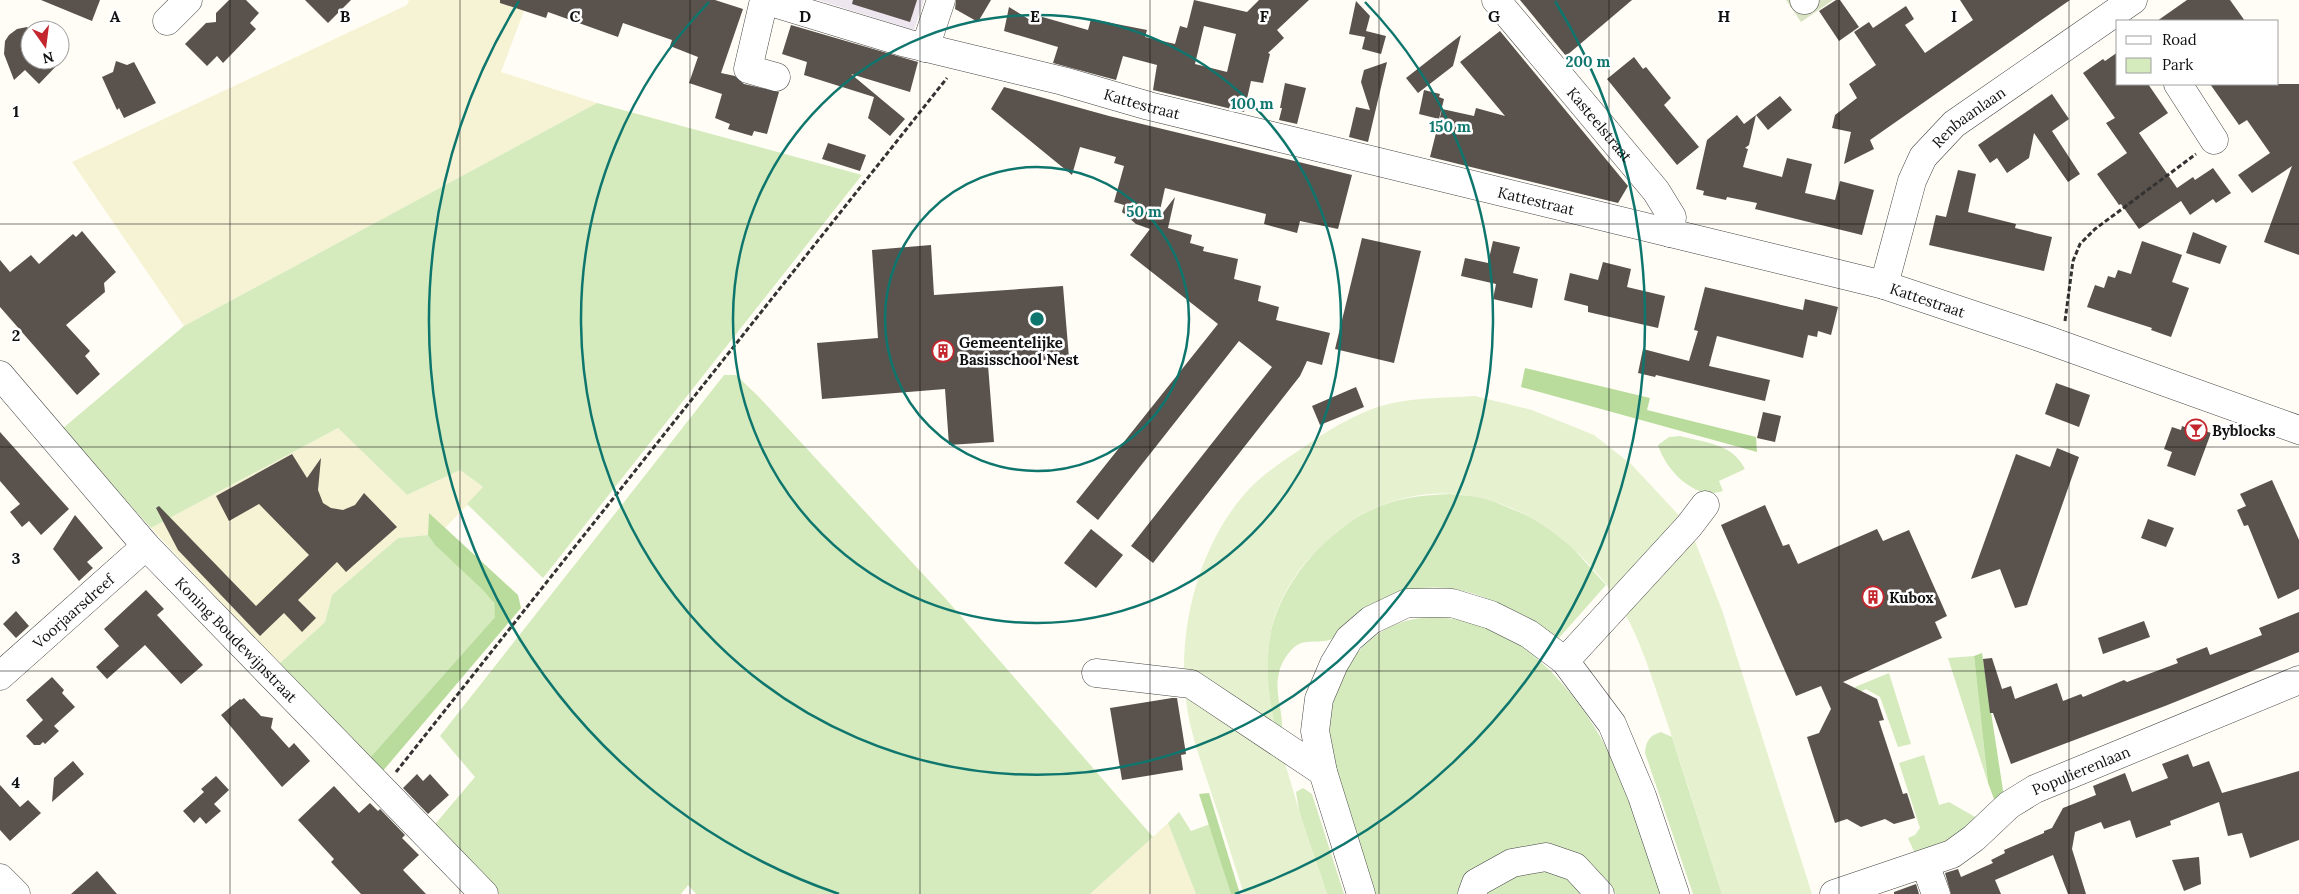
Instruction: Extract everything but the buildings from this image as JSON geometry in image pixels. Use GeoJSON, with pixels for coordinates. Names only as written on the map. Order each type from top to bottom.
{"type":"FeatureCollection","features":[{"type":"Feature","properties":{"kind":"street"},"geometry":{"type":"LineString","coordinates":[[167,21],[188,0]]}},
{"type":"Feature","properties":{"kind":"street"},"geometry":{"type":"LineString","coordinates":[[764,0],[748,69],[776,77]]}},
{"type":"Feature","properties":{"kind":"street","name":"Kattestraat"},"geometry":{"type":"LineString","coordinates":[[764,0],[925,48],[1063,81],[1149,106],[1884,285],[2042,338],[2299,430]]}},
{"type":"Feature","properties":{"kind":"street"},"geometry":{"type":"LineString","coordinates":[[925,48],[941,0]]}},
{"type":"Feature","properties":{"kind":"street","name":"Kasteelstraat"},"geometry":{"type":"LineString","coordinates":[[1496,0],[1656,191],[1672,217],[1670,233]]}},
{"type":"Feature","properties":{"kind":"street","name":"Renbaanlaan"},"geometry":{"type":"LineString","coordinates":[[1884,285],[1912,181],[1923,157],[1954,124],[2132,9]]}},
{"type":"Feature","properties":{"kind":"street"},"geometry":{"type":"LineString","coordinates":[[2179,85],[2214,140]]}},
{"type":"Feature","properties":{"kind":"street","name":"Koning Boudewijnstraat"},"geometry":{"type":"LineString","coordinates":[[0,375],[146,546],[484,894]]}},
{"type":"Feature","properties":{"kind":"street"},"geometry":{"type":"LineString","coordinates":[[1565,661],[1689,526],[1705,505]]}},
{"type":"Feature","properties":{"kind":"street","name":"Voorjaarsdreef"},"geometry":{"type":"LineString","coordinates":[[0,676],[146,546]]}},
{"type":"Feature","properties":{"kind":"street"},"geometry":{"type":"LineString","coordinates":[[1361,894],[1323,772],[1315,731],[1319,699],[1334,664],[1349,638],[1371,620],[1406,603],[1452,603],[1491,615],[1529,634],[1565,661],[1612,724],[1642,796],[1674,894]]}},
{"type":"Feature","properties":{"kind":"street"},"geometry":{"type":"LineString","coordinates":[[1096,673],[1191,684],[1323,772]]}},
{"type":"Feature","properties":{"kind":"street","name":"Populierenlaan"},"geometry":{"type":"LineString","coordinates":[[1834,894],[1952,854],[1974,838],[2009,805],[2035,789],[2299,680]]}},
{"type":"Feature","properties":{"kind":"street"},"geometry":{"type":"LineString","coordinates":[[1472,894],[1476,884],[1512,864],[1546,857],[1575,867],[1600,894]]}},
{"type":"Feature","properties":{"kind":"street"},"geometry":{"type":"LineString","coordinates":[[1925,864],[1936,894]]}},
{"type":"Feature","properties":{"kind":"street"},"geometry":{"type":"LineString","coordinates":[[0,878],[16,894]]}},
{"type":"Feature","properties":{"kind":"path"},"geometry":{"type":"LineString","coordinates":[[382,790],[963,58]]}},
{"type":"Feature","properties":{"kind":"path"},"geometry":{"type":"LineString","coordinates":[[2064,330],[2073,261],[2080,244],[2095,229],[2214,140]]}},
{"type":"Feature","properties":{"kind":"shaded area"},"geometry":{"type":"Polygon","coordinates":[[[409,0],[528,0],[501,72],[597,103],[184,326],[72,162],[407,5],[409,0]]]}},
{"type":"Feature","properties":{"kind":"shaded area"},"geometry":{"type":"Polygon","coordinates":[[[818,0],[924,0],[914,30],[818,0]]]}},
{"type":"Feature","properties":{"kind":"shaded area"},"geometry":{"type":"Polygon","coordinates":[[[338,428],[407,495],[460,470],[484,488],[445,528],[429,513],[428,535],[398,538],[332,595],[325,622],[279,664],[151,528],[338,428]]]}},
{"type":"Feature","properties":{"kind":"shaded area"},"geometry":{"type":"Polygon","coordinates":[[[1168,823],[1196,894],[1090,894],[1153,837],[1168,823]]]}},
{"type":"Feature","properties":{"kind":"green space"},"geometry":{"type":"Polygon","coordinates":[[[1786,0],[1833,0],[1801,22],[1786,0]]]}},
{"type":"Feature","properties":{"kind":"green space"},"geometry":{"type":"Polygon","coordinates":[[[597,103],[862,175],[543,578],[467,504],[483,487],[460,470],[407,495],[338,428],[151,528],[62,429],[184,326],[597,103]]]}},
{"type":"Feature","properties":{"kind":"green space"},"geometry":{"type":"Polygon","coordinates":[[[1525,368],[1650,398],[1647,410],[1756,437],[1757,452],[1521,387],[1525,368]]]}},
{"type":"Feature","properties":{"kind":"green space"},"geometry":{"type":"Polygon","coordinates":[[[724,375],[736,375],[758,396],[946,599],[1153,837],[1090,894],[696,894],[688,885],[681,894],[495,894],[431,829],[475,777],[440,736],[724,375]]]}},
{"type":"Feature","properties":{"kind":"green space"},"geometry":{"type":"Polygon","coordinates":[[[1475,396],[1532,410],[1594,435],[1631,464],[1689,526],[1722,610],[1812,894],[1722,894],[1680,760],[1647,664],[1626,615],[1606,584],[1583,558],[1558,536],[1530,517],[1500,504],[1469,496],[1436,494],[1403,499],[1369,511],[1352,521],[1327,541],[1307,561],[1283,597],[1273,624],[1268,655],[1271,705],[1292,786],[1327,894],[1244,894],[1197,748],[1189,720],[1185,691],[1184,664],[1190,610],[1206,557],[1218,532],[1250,488],[1277,465],[1334,428],[1362,413],[1392,403],[1427,398],[1475,396]]]}},
{"type":"Feature","properties":{"kind":"green space"},"geometry":{"type":"Polygon","coordinates":[[[1680,436],[1726,449],[1740,460],[1745,469],[1719,481],[1723,491],[1710,493],[1691,487],[1670,468],[1658,445],[1669,437],[1680,436]]]}},
{"type":"Feature","properties":{"kind":"green space"},"geometry":{"type":"Polygon","coordinates":[[[1450,494],[1483,497],[1538,520],[1570,545],[1606,585],[1559,638],[1516,612],[1472,593],[1449,588],[1425,588],[1401,592],[1376,603],[1360,613],[1332,639],[1301,643],[1287,655],[1280,669],[1278,680],[1282,729],[1276,730],[1268,683],[1268,648],[1275,617],[1293,580],[1320,547],[1352,520],[1389,503],[1429,495],[1450,494]]]}},
{"type":"Feature","properties":{"kind":"green space"},"geometry":{"type":"Polygon","coordinates":[[[429,513],[518,595],[521,608],[382,772],[368,760],[495,617],[494,603],[483,590],[435,545],[428,535],[429,513]]]}},
{"type":"Feature","properties":{"kind":"green space"},"geometry":{"type":"Polygon","coordinates":[[[428,535],[443,553],[487,592],[494,604],[495,617],[368,760],[279,664],[325,622],[332,595],[398,538],[428,535]]]}},
{"type":"Feature","properties":{"kind":"green space"},"geometry":{"type":"Polygon","coordinates":[[[1434,617],[1472,622],[1499,633],[1524,648],[1547,667],[1568,690],[1603,741],[1617,767],[1637,818],[1662,894],[1616,894],[1596,871],[1563,849],[1463,894],[1373,894],[1334,764],[1330,737],[1333,702],[1346,670],[1368,642],[1381,632],[1397,624],[1420,618],[1434,617]]]}},
{"type":"Feature","properties":{"kind":"green space"},"geometry":{"type":"Polygon","coordinates":[[[1982,653],[2004,797],[1994,799],[1988,783],[1974,656],[1982,653]]]}},
{"type":"Feature","properties":{"kind":"green space"},"geometry":{"type":"Polygon","coordinates":[[[1974,656],[1988,783],[1948,658],[1974,656]]]}},
{"type":"Feature","properties":{"kind":"green space"},"geometry":{"type":"Polygon","coordinates":[[[1889,673],[1911,744],[1898,747],[1880,697],[1866,689],[1856,694],[1855,687],[1889,673]]]}},
{"type":"Feature","properties":{"kind":"green space"},"geometry":{"type":"Polygon","coordinates":[[[1661,732],[1672,737],[1722,894],[1693,894],[1645,753],[1649,740],[1661,732]]]}},
{"type":"Feature","properties":{"kind":"green space"},"geometry":{"type":"Polygon","coordinates":[[[1924,755],[1939,805],[1949,802],[1984,822],[1917,858],[1908,838],[1915,835],[1920,828],[1899,763],[1924,755]]]}},
{"type":"Feature","properties":{"kind":"green space"},"geometry":{"type":"Polygon","coordinates":[[[1303,788],[1312,794],[1344,894],[1327,894],[1300,815],[1296,792],[1303,788]]]}},
{"type":"Feature","properties":{"kind":"green space"},"geometry":{"type":"Polygon","coordinates":[[[1209,793],[1240,894],[1231,894],[1199,794],[1209,793]]]}},
{"type":"Feature","properties":{"kind":"green space"},"geometry":{"type":"Polygon","coordinates":[[[1179,812],[1191,831],[1210,824],[1231,894],[1196,894],[1168,823],[1179,812]]]}},
{"type":"Feature","properties":{"kind":"green space"},"geometry":{"type":"Polygon","coordinates":[[[1546,867],[1569,875],[1589,894],[1485,894],[1507,875],[1546,867]]]}},
{"type":"Feature","properties":{"kind":"place","name":"Gemeentelijke Basisschool Nest"},"geometry":{"type":"Point","coordinates":[943,351]}},
{"type":"Feature","properties":{"kind":"place","name":"Byblocks"},"geometry":{"type":"Point","coordinates":[2196,430]}},
{"type":"Feature","properties":{"kind":"place","name":"Kubox"},"geometry":{"type":"Point","coordinates":[1873,597]}}]}
